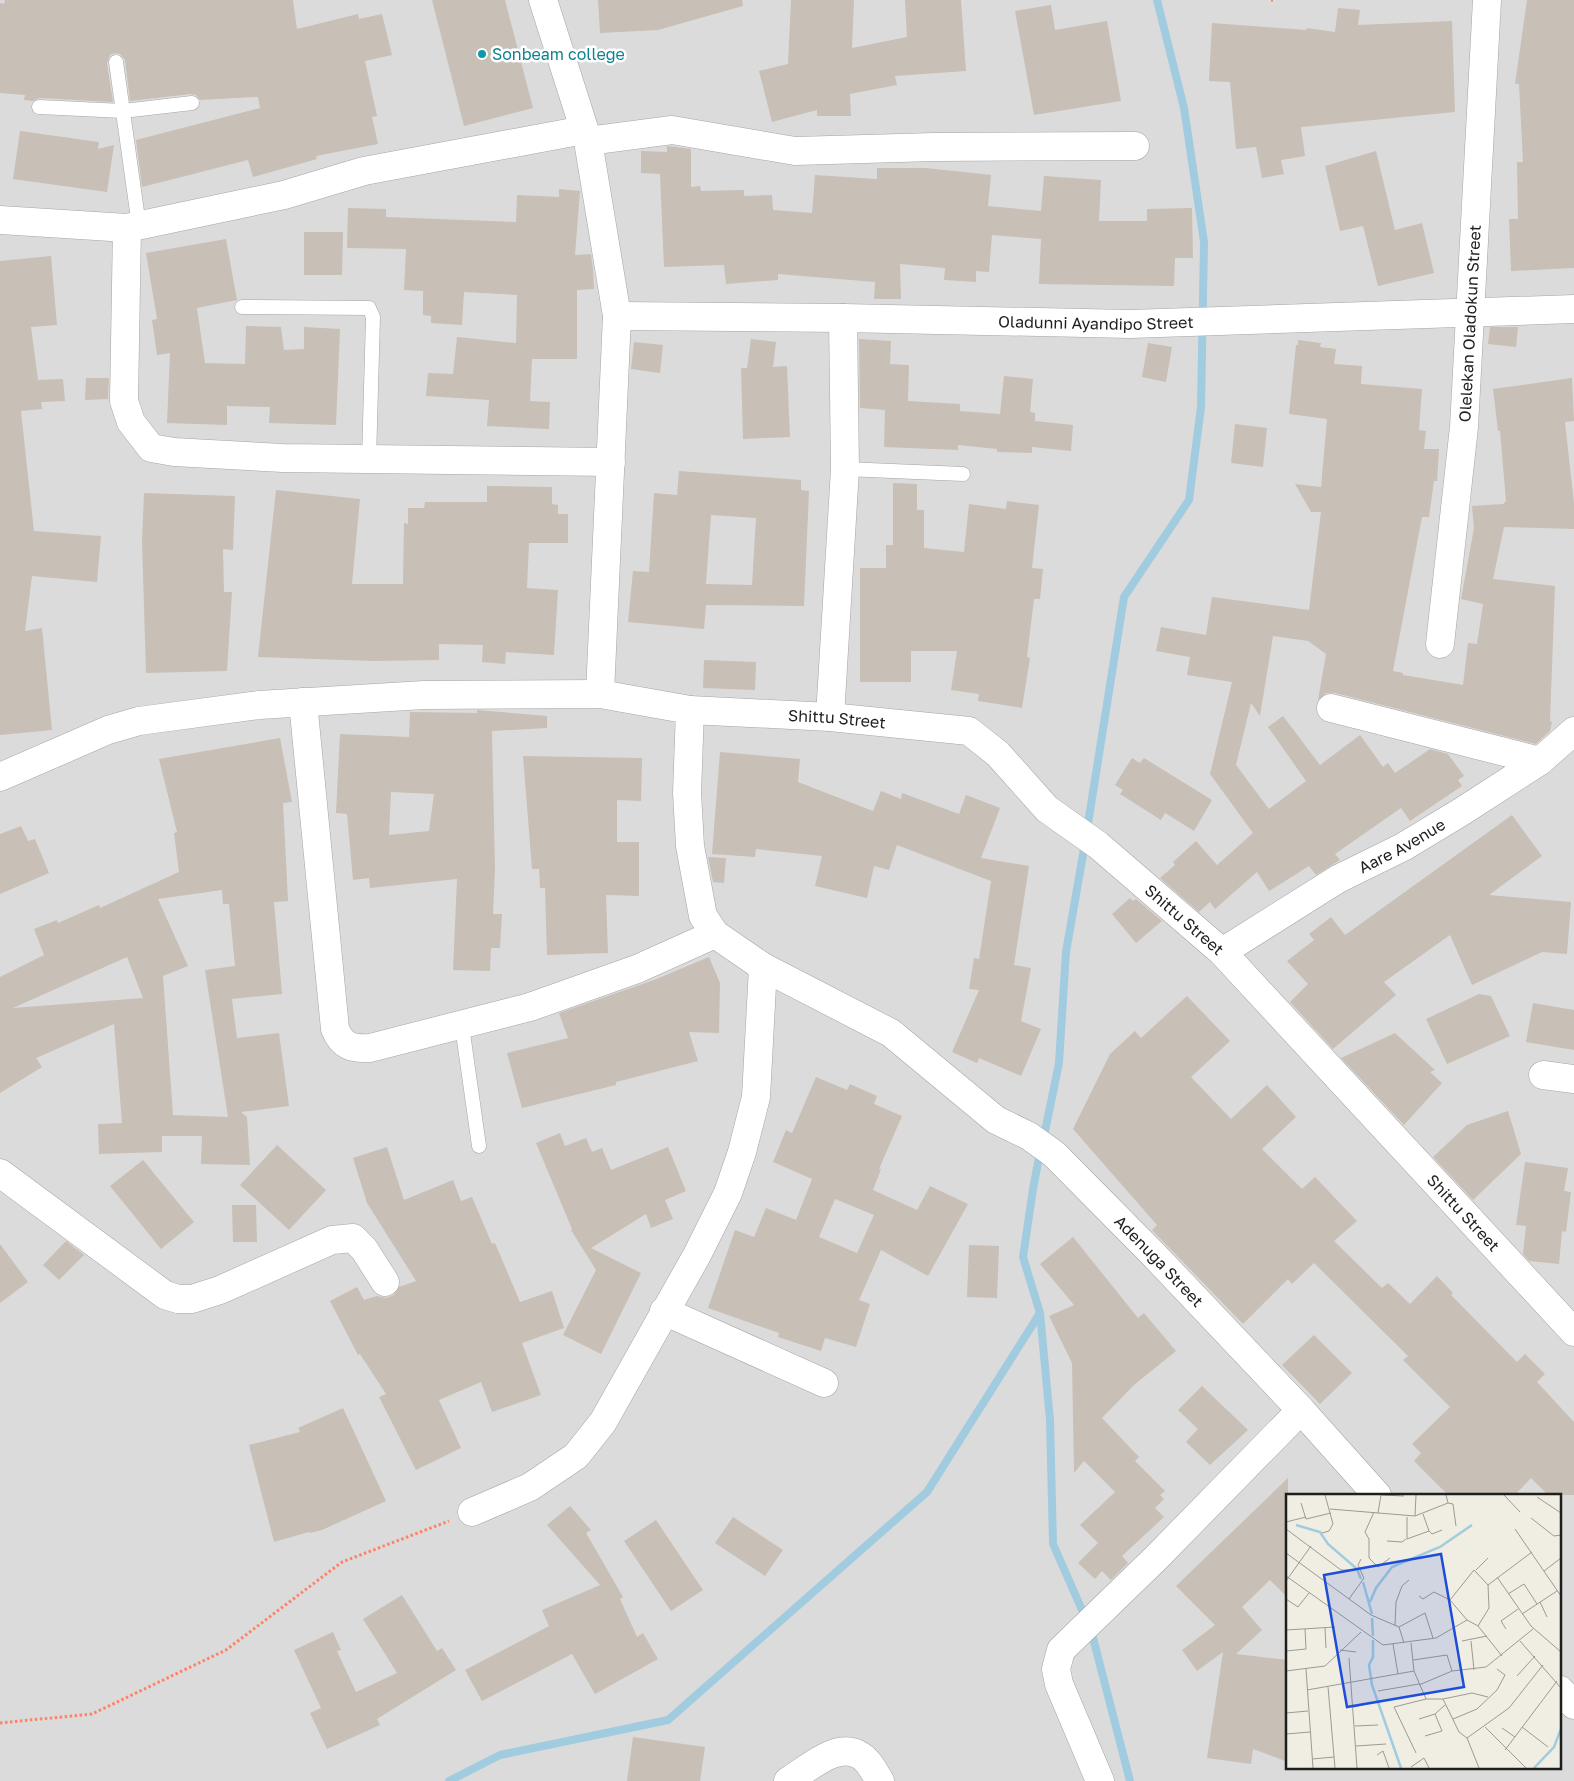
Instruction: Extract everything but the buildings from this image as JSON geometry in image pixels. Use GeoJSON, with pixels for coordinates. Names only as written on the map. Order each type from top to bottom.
{"type":"FeatureCollection","features":[{"type":"Feature","properties":{"kind":"street"},"geometry":{"type":"LineString","coordinates":[[543,0],[586,136],[617,316],[600,694]]}},
{"type":"Feature","properties":{"kind":"street","name":"Olelekan Oladokun Street"},"geometry":{"type":"LineString","coordinates":[[1440,644],[1464,427],[1471,311],[1472,245],[1480,148],[1487,0]]}},
{"type":"Feature","properties":{"kind":"street"},"geometry":{"type":"LineString","coordinates":[[0,220],[133,227],[284,195],[364,171],[586,136],[672,130],[795,151],[934,147],[1134,146]]}},
{"type":"Feature","properties":{"kind":"street"},"geometry":{"type":"LineString","coordinates":[[133,227],[124,401],[131,422],[152,448],[174,452],[283,458],[611,462]]}},
{"type":"Feature","properties":{"kind":"street","name":"Oladunni Ayandipo Street"},"geometry":{"type":"LineString","coordinates":[[617,316],[843,318],[1130,324],[1574,309]]}},
{"type":"Feature","properties":{"kind":"street"},"geometry":{"type":"LineString","coordinates":[[830,717],[844,469],[843,318]]}},
{"type":"Feature","properties":{"kind":"street","name":"Shittu Street"},"geometry":{"type":"LineString","coordinates":[[0,777],[108,730],[139,721],[258,705],[424,694],[600,694],[690,710],[830,717],[969,731],[998,754],[1047,809],[1098,845],[1222,952],[1574,1332]]}},
{"type":"Feature","properties":{"kind":"street"},"geometry":{"type":"LineString","coordinates":[[304,702],[335,1029],[339,1040],[357,1048],[370,1048],[462,1026],[530,1007],[637,969],[715,934],[703,916],[690,846],[687,793],[690,710]]}},
{"type":"Feature","properties":{"kind":"street"},"geometry":{"type":"LineString","coordinates":[[1331,708],[1540,761]]}},
{"type":"Feature","properties":{"kind":"street","name":"Aare Avenue"},"geometry":{"type":"LineString","coordinates":[[1222,952],[1338,878],[1403,847],[1461,812],[1540,761],[1574,731]]}},
{"type":"Feature","properties":{"kind":"street","name":"Adenuga Street"},"geometry":{"type":"LineString","coordinates":[[715,934],[763,967],[891,1033],[996,1120],[1029,1136],[1054,1154],[1154,1255],[1376,1494]]}},
{"type":"Feature","properties":{"kind":"street"},"geometry":{"type":"LineString","coordinates":[[472,1512],[530,1487],[576,1456],[603,1422],[696,1255],[728,1193],[742,1152],[756,1097],[763,967]]}},
{"type":"Feature","properties":{"kind":"street"},"geometry":{"type":"LineString","coordinates":[[1543,1076],[1574,1079]]}},
{"type":"Feature","properties":{"kind":"street"},"geometry":{"type":"LineString","coordinates":[[0,1173],[165,1296],[178,1299],[192,1299],[220,1290],[332,1240],[343,1238],[353,1238],[364,1249],[385,1282]]}},
{"type":"Feature","properties":{"kind":"street"},"geometry":{"type":"LineString","coordinates":[[664,1311],[824,1383]]}},
{"type":"Feature","properties":{"kind":"street"},"geometry":{"type":"LineString","coordinates":[[1100,1781],[1059,1684],[1056,1669],[1061,1650],[1072,1637],[1156,1558],[1300,1410]]}},
{"type":"Feature","properties":{"kind":"street"},"geometry":{"type":"LineString","coordinates":[[1562,1692],[1574,1704]]}},
{"type":"Feature","properties":{"kind":"street"},"geometry":{"type":"LineString","coordinates":[[788,1781],[829,1755],[842,1751],[852,1752],[863,1757],[880,1781]]}},
{"type":"Feature","properties":{"kind":"lane"},"geometry":{"type":"LineString","coordinates":[[116,62],[123,111],[133,227]]}},
{"type":"Feature","properties":{"kind":"lane"},"geometry":{"type":"LineString","coordinates":[[39,107],[123,111],[192,103]]}},
{"type":"Feature","properties":{"kind":"lane"},"geometry":{"type":"LineString","coordinates":[[242,307],[369,308],[374,317],[370,460]]}},
{"type":"Feature","properties":{"kind":"lane"},"geometry":{"type":"LineString","coordinates":[[844,469],[963,474]]}},
{"type":"Feature","properties":{"kind":"lane"},"geometry":{"type":"LineString","coordinates":[[462,1026],[479,1146]]}},
{"type":"Feature","properties":{"kind":"path"},"geometry":{"type":"LineString","coordinates":[[0,1723],[92,1714],[226,1650],[342,1562],[472,1512]]}},
{"type":"Feature","properties":{"kind":"shaded area"},"geometry":{"type":"Polygon","coordinates":[[[0,0],[1574,0],[1574,1781],[0,1781],[0,0]]]}},
{"type":"Feature","properties":{"kind":"waterway"},"geometry":{"type":"LineString","coordinates":[[1087,830],[1124,597],[1189,500],[1201,407],[1204,242],[1184,108],[1157,0]]}},
{"type":"Feature","properties":{"kind":"waterway"},"geometry":{"type":"LineString","coordinates":[[1043,1141],[1059,1063],[1066,952],[1085,843]]}},
{"type":"Feature","properties":{"kind":"waterway"},"geometry":{"type":"LineString","coordinates":[[1040,1152],[1023,1257],[1040,1313],[1050,1420],[1053,1544],[1086,1619]]}},
{"type":"Feature","properties":{"kind":"waterway"},"geometry":{"type":"LineString","coordinates":[[449,1781],[500,1755],[668,1720],[927,1492],[1040,1313]]}},
{"type":"Feature","properties":{"kind":"waterway"},"geometry":{"type":"LineString","coordinates":[[1091,1630],[1130,1781]]}},
{"type":"Feature","properties":{"kind":"place","name":"Sonbeam college"},"geometry":{"type":"Point","coordinates":[482,54]}}]}
